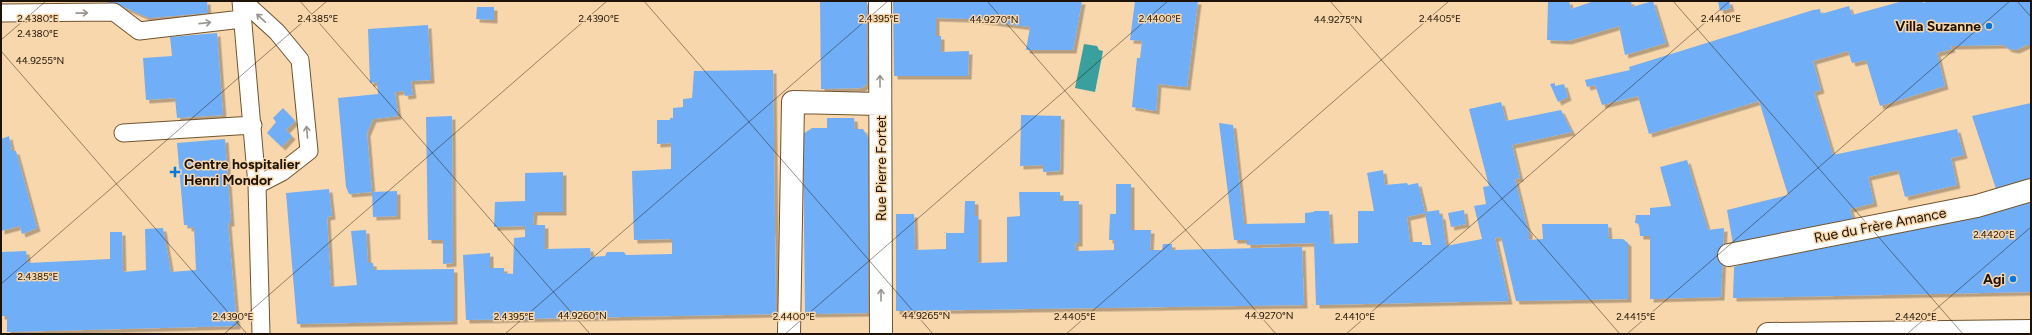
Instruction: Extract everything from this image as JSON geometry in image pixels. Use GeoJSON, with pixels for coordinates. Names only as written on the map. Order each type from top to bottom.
{"type":"FeatureCollection","features":[{"type":"Feature","properties":{"kind":"street","name":"Rue Pierre Fortet"},"geometry":{"type":"LineString","coordinates":[[880,1],[881,334]]}},
{"type":"Feature","properties":{"kind":"street"},"geometry":{"type":"LineString","coordinates":[[789,334],[792,102],[880,104]]}},
{"type":"Feature","properties":{"kind":"street","name":"Rue du Frère Amance"},"geometry":{"type":"LineString","coordinates":[[1728,256],[1977,206],[2031,190]]}},
{"type":"Feature","properties":{"kind":"street"},"geometry":{"type":"LineString","coordinates":[[1768,334],[2031,331]]}},
{"type":"Feature","properties":{"kind":"lane"},"geometry":{"type":"LineString","coordinates":[[242,1],[242,19],[257,185],[261,334]]}},
{"type":"Feature","properties":{"kind":"lane"},"geometry":{"type":"LineString","coordinates":[[242,1],[277,32],[300,60],[309,151],[282,172],[257,185]]}},
{"type":"Feature","properties":{"kind":"lane"},"geometry":{"type":"LineString","coordinates":[[1,12],[114,12],[139,30],[242,19]]}},
{"type":"Feature","properties":{"kind":"lane"},"geometry":{"type":"LineString","coordinates":[[122,133],[252,125]]}},
{"type":"Feature","properties":{"kind":"water"},"geometry":{"type":"Polygon","coordinates":[[[1084,44],[1097,46],[1099,50],[1103,51],[1095,92],[1075,88],[1084,44]]]}},
{"type":"Feature","properties":{"kind":"building"},"geometry":{"type":"Polygon","coordinates":[[[102,1],[207,1],[208,13],[149,18],[121,6],[102,1]]]}},
{"type":"Feature","properties":{"kind":"building"},"geometry":{"type":"Polygon","coordinates":[[[820,1],[867,1],[867,84],[862,88],[821,89],[820,1]]]}},
{"type":"Feature","properties":{"kind":"building"},"geometry":{"type":"Polygon","coordinates":[[[893,1],[1082,1],[1073,50],[1026,50],[1030,27],[969,19],[936,18],[936,36],[941,36],[941,52],[969,51],[968,76],[894,76],[893,1]]]}},
{"type":"Feature","properties":{"kind":"building"},"geometry":{"type":"Polygon","coordinates":[[[1135,1],[1198,1],[1187,87],[1158,84],[1156,111],[1132,107],[1137,58],[1140,58],[1142,41],[1130,40],[1135,1]]]}},
{"type":"Feature","properties":{"kind":"building"},"geometry":{"type":"Polygon","coordinates":[[[1548,1],[1569,1],[1571,9],[1594,1],[1631,1],[1632,7],[1653,1],[1666,43],[1625,55],[1619,26],[1568,41],[1547,40],[1548,1]]]}},
{"type":"Feature","properties":{"kind":"building"},"geometry":{"type":"Polygon","coordinates":[[[1718,1],[1729,1],[1731,8],[1720,11],[1718,1]]]}},
{"type":"Feature","properties":{"kind":"building"},"geometry":{"type":"Polygon","coordinates":[[[1903,1],[1923,1],[1923,3],[1930,1],[2031,1],[2031,45],[2027,45],[2016,50],[2009,49],[2004,45],[1951,46],[1952,49],[1937,53],[1945,86],[1880,106],[1866,60],[1852,63],[1848,51],[1813,61],[1821,90],[1814,92],[1833,155],[1957,129],[1964,155],[1951,158],[1957,185],[1905,197],[1898,170],[1868,177],[1874,203],[1850,209],[1854,221],[1733,244],[1727,210],[1788,195],[1759,101],[1649,134],[1638,96],[1602,105],[1595,85],[1587,87],[1585,80],[1630,70],[1629,67],[1813,10],[1820,9],[1821,14],[1849,6],[1852,15],[1903,1]]]}},
{"type":"Feature","properties":{"kind":"building"},"geometry":{"type":"Polygon","coordinates":[[[477,7],[494,7],[494,20],[476,19],[477,7]]]}},
{"type":"Feature","properties":{"kind":"building"},"geometry":{"type":"Polygon","coordinates":[[[428,25],[431,80],[411,81],[413,95],[405,96],[404,91],[395,92],[398,116],[373,119],[367,133],[372,192],[349,194],[346,187],[338,98],[378,94],[377,82],[370,83],[368,29],[428,25]]]}},
{"type":"Feature","properties":{"kind":"building"},"geometry":{"type":"Polygon","coordinates":[[[217,33],[223,115],[177,118],[175,98],[146,100],[143,58],[172,56],[170,37],[217,33]]]}},
{"type":"Feature","properties":{"kind":"building"},"geometry":{"type":"Polygon","coordinates":[[[773,70],[776,314],[466,320],[463,255],[490,253],[490,268],[504,268],[504,273],[513,274],[514,238],[525,237],[525,226],[494,227],[495,202],[525,201],[525,173],[563,172],[563,212],[534,212],[533,225],[545,225],[545,249],[590,248],[591,257],[605,256],[607,252],[624,252],[626,255],[672,254],[672,239],[634,240],[632,171],[671,169],[671,143],[657,144],[657,120],[670,120],[670,118],[673,118],[673,108],[683,107],[683,99],[692,98],[694,71],[773,70]]]}},
{"type":"Feature","properties":{"kind":"building"},"geometry":{"type":"Polygon","coordinates":[[[1555,83],[1555,86],[1564,84],[1568,97],[1558,102],[1550,84],[1555,83]]]}},
{"type":"Feature","properties":{"kind":"building"},"geometry":{"type":"Polygon","coordinates":[[[1501,102],[1506,121],[1561,110],[1572,132],[1512,145],[1520,178],[1515,179],[1528,231],[1529,230],[1529,240],[1543,239],[1542,224],[1608,224],[1609,239],[1623,239],[1628,243],[1628,299],[1516,301],[1501,237],[1495,238],[1509,301],[1316,305],[1314,243],[1247,245],[1247,240],[1234,240],[1219,123],[1233,125],[1244,224],[1305,223],[1305,213],[1314,211],[1329,211],[1331,244],[1358,243],[1358,211],[1374,211],[1367,173],[1383,170],[1385,185],[1407,183],[1408,185],[1418,183],[1425,212],[1439,210],[1440,216],[1442,216],[1446,246],[1482,239],[1474,206],[1486,204],[1483,187],[1489,186],[1469,109],[1501,102]],[[1425,213],[1407,217],[1410,242],[1422,242],[1422,245],[1431,245],[1425,213]]]}},
{"type":"Feature","properties":{"kind":"building"},"geometry":{"type":"Polygon","coordinates":[[[2031,103],[2031,182],[1997,192],[1972,116],[2031,103]]]}},
{"type":"Feature","properties":{"kind":"building"},"geometry":{"type":"Polygon","coordinates":[[[283,108],[295,121],[286,130],[292,136],[282,147],[267,133],[276,122],[273,118],[283,108]]]}},
{"type":"Feature","properties":{"kind":"building"},"geometry":{"type":"Polygon","coordinates":[[[1021,115],[1061,116],[1060,171],[1043,172],[1043,165],[1020,166],[1021,115]]]}},
{"type":"Feature","properties":{"kind":"building"},"geometry":{"type":"Polygon","coordinates":[[[452,116],[453,263],[443,264],[443,240],[428,240],[426,117],[452,116]]]}},
{"type":"Feature","properties":{"kind":"building"},"geometry":{"type":"Polygon","coordinates":[[[827,118],[854,118],[855,129],[863,129],[868,138],[868,313],[805,314],[803,134],[812,128],[827,128],[827,118]]]}},
{"type":"Feature","properties":{"kind":"building"},"geometry":{"type":"Polygon","coordinates":[[[9,136],[12,151],[16,151],[37,228],[22,234],[20,226],[1,231],[1,139],[9,136]]]}},
{"type":"Feature","properties":{"kind":"building"},"geometry":{"type":"Polygon","coordinates":[[[225,139],[231,223],[228,223],[237,326],[7,332],[7,316],[1,316],[1,252],[26,251],[28,263],[110,259],[110,232],[122,232],[123,272],[146,270],[145,229],[163,228],[171,272],[196,270],[194,227],[188,228],[188,225],[184,225],[177,143],[225,139]]]}},
{"type":"Feature","properties":{"kind":"building"},"geometry":{"type":"Polygon","coordinates":[[[1687,160],[1708,230],[1724,228],[1721,297],[1650,299],[1650,236],[1640,236],[1639,224],[1635,223],[1636,215],[1650,215],[1650,208],[1671,206],[1660,167],[1687,160]]]}},
{"type":"Feature","properties":{"kind":"building"},"geometry":{"type":"Polygon","coordinates":[[[1116,184],[1131,184],[1131,230],[1151,230],[1150,250],[1162,250],[1163,244],[1172,244],[1172,250],[1302,247],[1304,305],[896,311],[896,214],[914,214],[915,250],[946,249],[946,233],[964,233],[965,201],[975,201],[975,216],[978,216],[978,263],[1007,262],[1007,217],[1020,216],[1019,192],[1060,192],[1060,201],[1079,201],[1079,243],[1075,243],[1076,251],[1114,250],[1114,240],[1109,240],[1110,214],[1116,214],[1116,184]]]}},
{"type":"Feature","properties":{"kind":"building"},"geometry":{"type":"Polygon","coordinates":[[[329,189],[332,216],[327,217],[331,287],[357,285],[351,231],[366,230],[368,263],[373,263],[374,270],[454,269],[454,321],[297,324],[286,193],[329,189]]]}},
{"type":"Feature","properties":{"kind":"building"},"geometry":{"type":"Polygon","coordinates":[[[397,191],[397,216],[373,217],[372,192],[397,191]]]}},
{"type":"Feature","properties":{"kind":"building"},"geometry":{"type":"Polygon","coordinates":[[[2031,202],[2031,292],[1733,298],[1734,267],[1785,252],[1960,219],[2031,202]]]}},
{"type":"Feature","properties":{"kind":"building"},"geometry":{"type":"Polygon","coordinates":[[[1464,210],[1466,224],[1451,227],[1448,213],[1464,210]]]}},
{"type":"Feature","properties":{"kind":"place","name":"Villa Suzanne"},"geometry":{"type":"Point","coordinates":[1989,26]}},
{"type":"Feature","properties":{"kind":"place","name":"Centre hospitalier Henri Mondor"},"geometry":{"type":"Point","coordinates":[175,172]}},
{"type":"Feature","properties":{"kind":"place","name":"Agi"},"geometry":{"type":"Point","coordinates":[2013,279]}}]}
